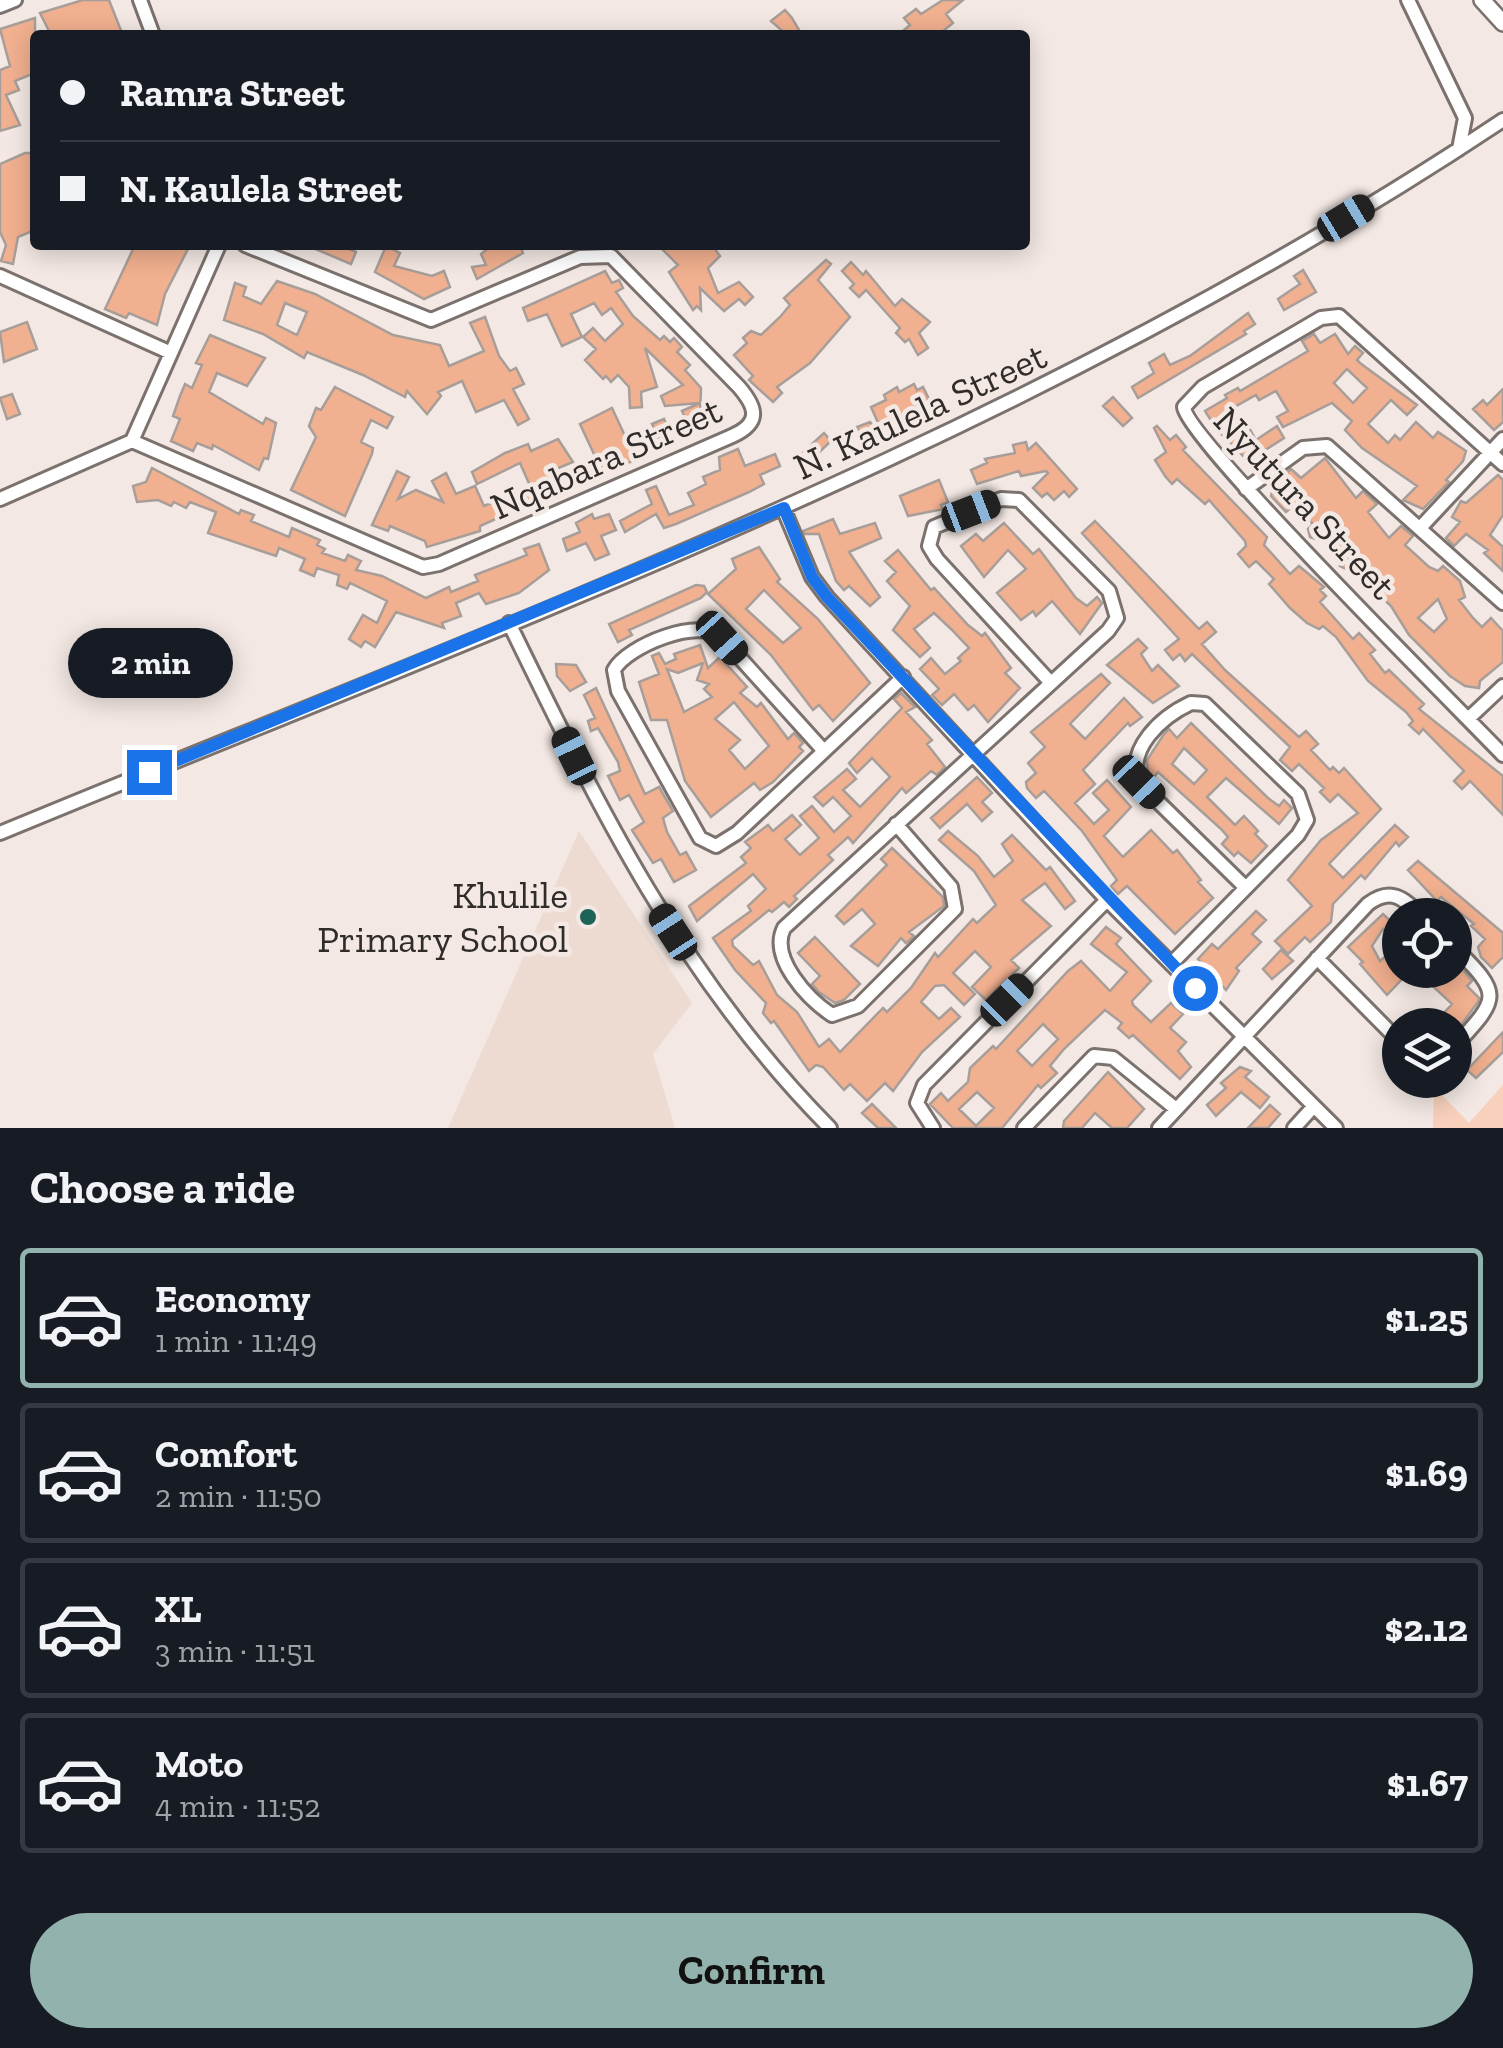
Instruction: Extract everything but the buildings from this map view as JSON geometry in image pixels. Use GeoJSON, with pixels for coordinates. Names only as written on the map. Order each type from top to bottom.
{"type":"FeatureCollection","features":[{"type":"Feature","properties":{"kind":"street"},"geometry":{"type":"LineString","coordinates":[[0,6],[15,0]]}},
{"type":"Feature","properties":{"kind":"street"},"geometry":{"type":"LineString","coordinates":[[140,0],[151,30]]}},
{"type":"Feature","properties":{"kind":"street"},"geometry":{"type":"LineString","coordinates":[[1408,0],[1466,118],[1459,149]]}},
{"type":"Feature","properties":{"kind":"street"},"geometry":{"type":"LineString","coordinates":[[1482,0],[1503,23]]}},
{"type":"Feature","properties":{"kind":"street","name":"N. Kaulela Street"},"geometry":{"type":"LineString","coordinates":[[0,834],[784,508],[938,438],[1245,280],[1503,120]]}},
{"type":"Feature","properties":{"kind":"street"},"geometry":{"type":"LineString","coordinates":[[0,500],[132,441],[217,250]]}},
{"type":"Feature","properties":{"kind":"street","name":"Nqabara Street"},"geometry":{"type":"LineString","coordinates":[[132,441],[423,567],[439,564],[732,436],[747,429],[755,418],[755,409],[738,386],[611,256],[580,256],[431,320],[258,250]]}},
{"type":"Feature","properties":{"kind":"street"},"geometry":{"type":"LineString","coordinates":[[0,276],[172,353]]}},
{"type":"Feature","properties":{"kind":"street","name":"Nyutura Street"},"geometry":{"type":"LineString","coordinates":[[1503,464],[1354,326],[1332,315],[1203,386],[1186,401],[1184,415],[1190,424],[1246,489],[1503,755]]}},
{"type":"Feature","properties":{"kind":"street"},"geometry":{"type":"LineString","coordinates":[[1420,528],[1503,439]]}},
{"type":"Feature","properties":{"kind":"street"},"geometry":{"type":"LineString","coordinates":[[1246,489],[1303,448],[1327,446],[1503,602]]}},
{"type":"Feature","properties":{"kind":"street"},"geometry":{"type":"LineString","coordinates":[[896,824],[951,887],[955,909],[858,1006],[832,1015],[783,962],[779,938],[896,824],[973,755],[1052,682],[1114,624],[1116,608],[1109,590],[1019,500],[1002,499],[934,527],[929,538],[932,552],[1052,682]]}},
{"type":"Feature","properties":{"kind":"street"},"geometry":{"type":"LineString","coordinates":[[784,508],[812,577],[1107,900],[1336,1128]]}},
{"type":"Feature","properties":{"kind":"street"},"geometry":{"type":"LineString","coordinates":[[509,624],[606,823],[657,908],[705,980],[830,1128]]}},
{"type":"Feature","properties":{"kind":"street"},"geometry":{"type":"LineString","coordinates":[[823,750],[722,638],[709,629],[686,630],[625,656],[614,670],[618,691],[700,838],[716,846],[737,832],[903,677]]}},
{"type":"Feature","properties":{"kind":"street"},"geometry":{"type":"LineString","coordinates":[[1468,719],[1503,686]]}},
{"type":"Feature","properties":{"kind":"street"},"geometry":{"type":"LineString","coordinates":[[1171,964],[1298,835],[1307,820],[1305,804],[1212,710],[1204,704],[1191,703],[1141,746],[1134,770],[1139,782],[1244,888]]}},
{"type":"Feature","properties":{"kind":"street"},"geometry":{"type":"LineString","coordinates":[[1159,1128],[1378,897],[1404,898]]}},
{"type":"Feature","properties":{"kind":"street"},"geometry":{"type":"LineString","coordinates":[[934,1128],[918,1103],[924,1085],[1107,900]]}},
{"type":"Feature","properties":{"kind":"street"},"geometry":{"type":"LineString","coordinates":[[1317,958],[1382,1024]]}},
{"type":"Feature","properties":{"kind":"street"},"geometry":{"type":"LineString","coordinates":[[1472,964],[1483,975],[1493,995],[1491,1006],[1472,1027]]}},
{"type":"Feature","properties":{"kind":"street"},"geometry":{"type":"LineString","coordinates":[[1024,1128],[1094,1056],[1112,1058],[1176,1109]]}},
{"type":"Feature","properties":{"kind":"street"},"geometry":{"type":"LineString","coordinates":[[1294,1128],[1314,1106]]}},
{"type":"Feature","properties":{"kind":"shaded area","name":"Khulile Primary School"},"geometry":{"type":"Polygon","coordinates":[[[579,831],[692,1003],[653,1054],[675,1128],[448,1128],[579,831]]]}},
{"type":"Feature","properties":{"kind":"shaded area"},"geometry":{"type":"Polygon","coordinates":[[[1503,1085],[1503,1128],[1433,1128],[1434,1098],[1445,1098],[1469,1123],[1503,1085]]]}},
{"type":"Feature","properties":{"kind":"place","name":"Khulile Primary School"},"geometry":{"type":"Point","coordinates":[588,917]}},
{"type":"Feature","properties":{"kind":"route"},"geometry":{"type":"LineString","coordinates":[[149,772],[784,508],[812,577],[827,597],[1107,900],[1195,988]]}}]}
